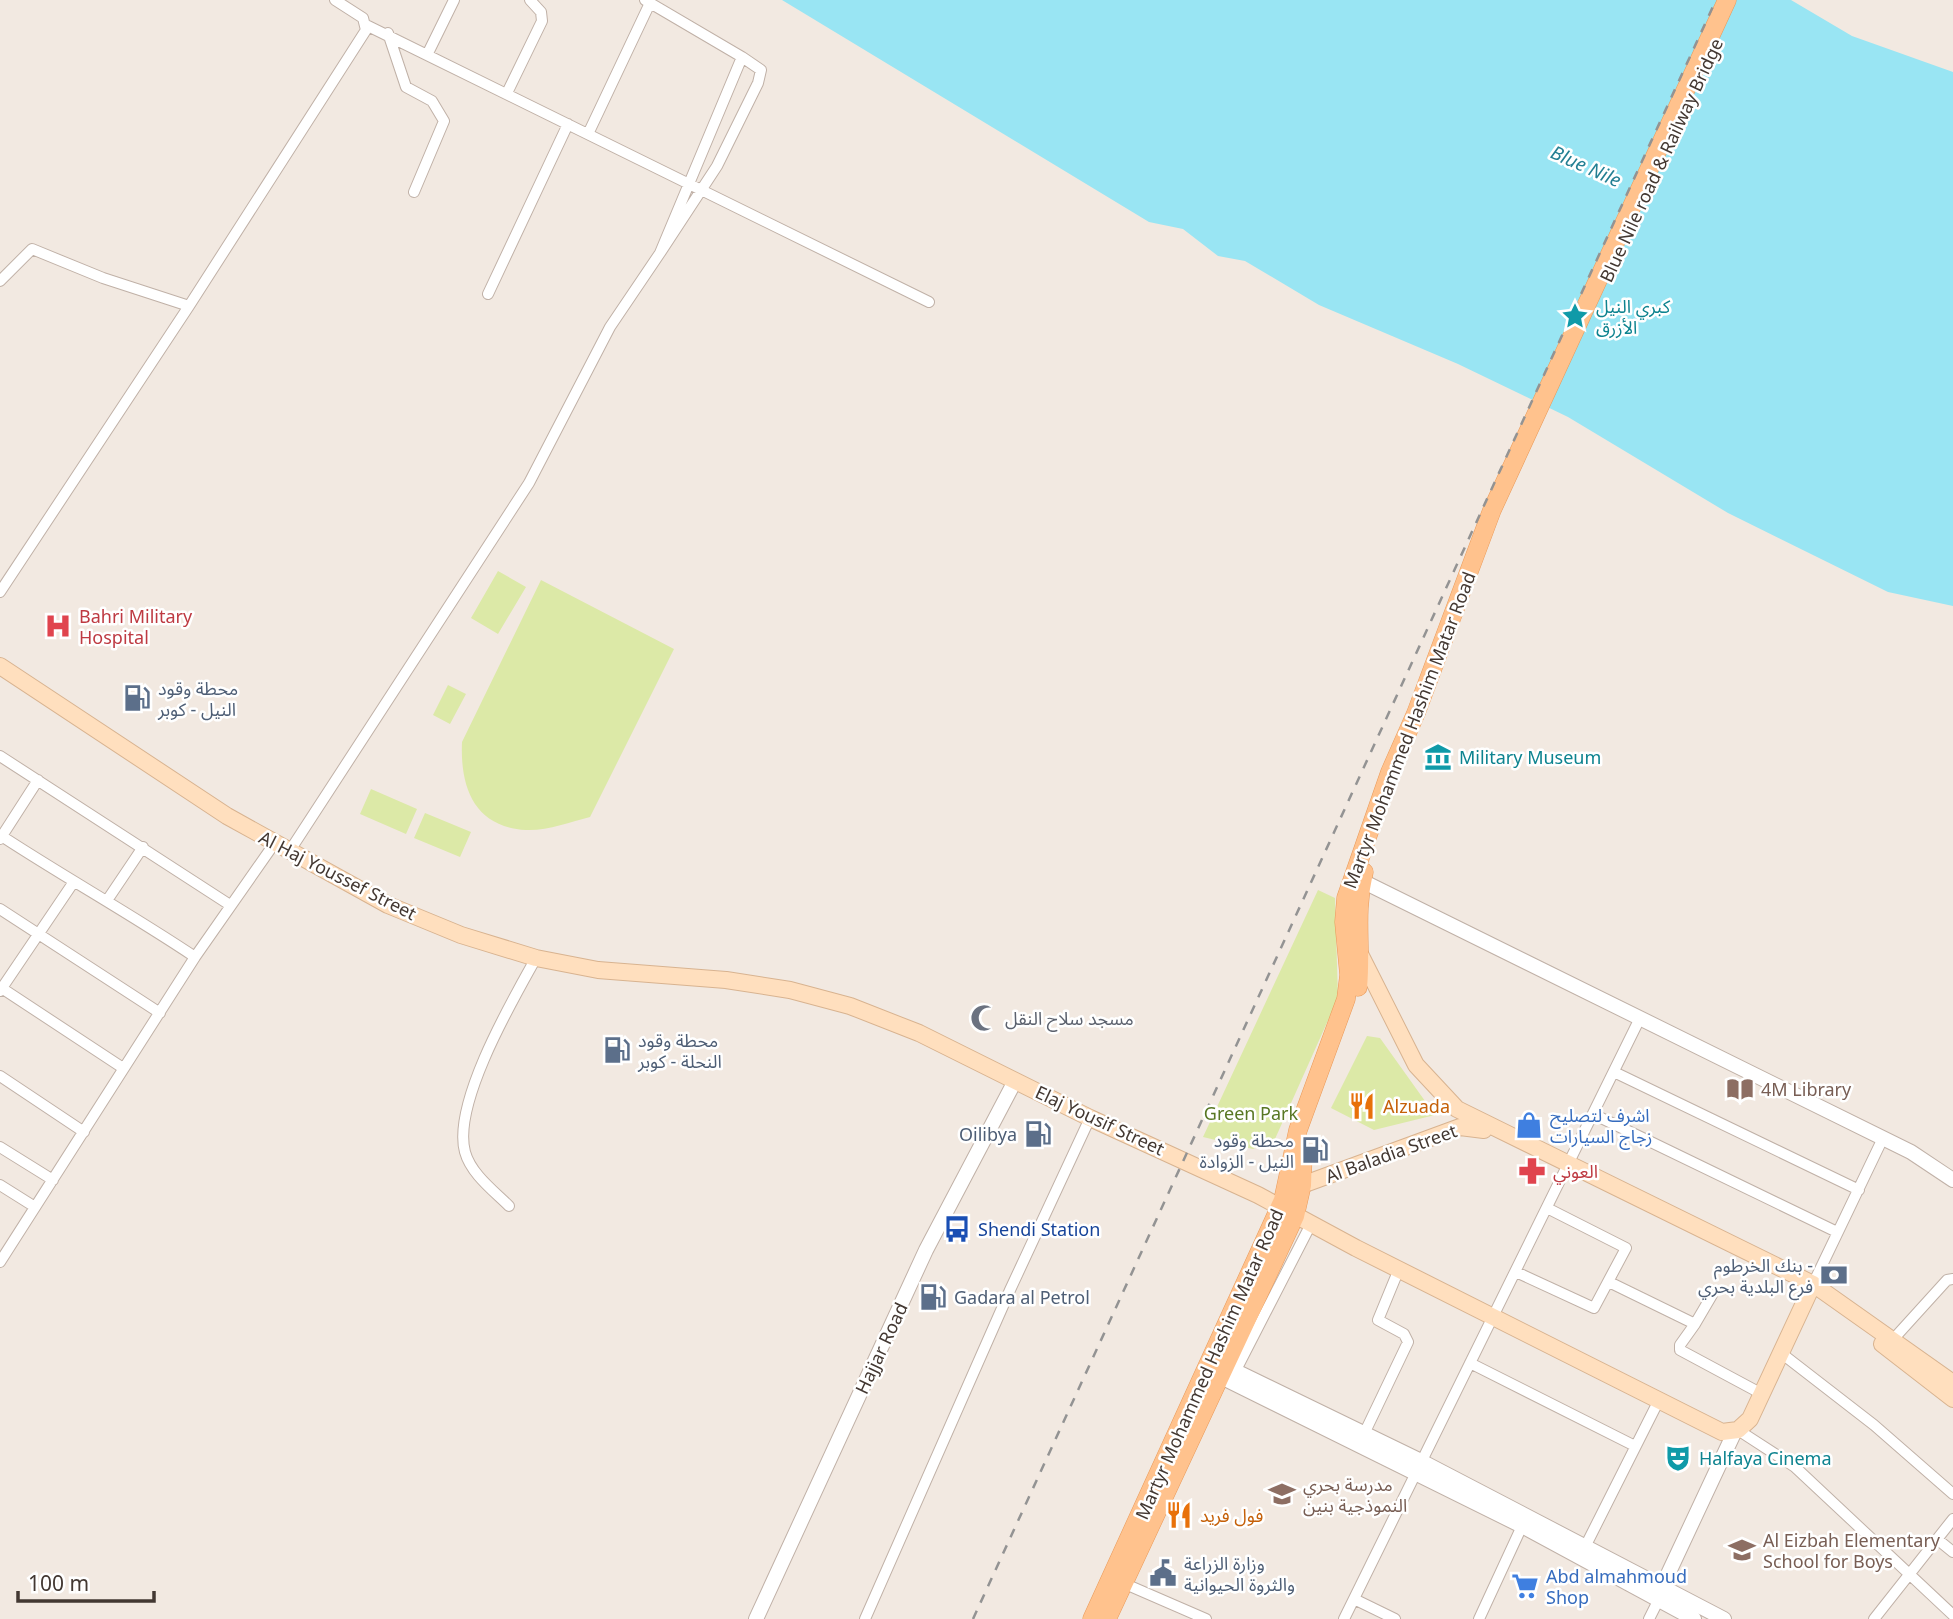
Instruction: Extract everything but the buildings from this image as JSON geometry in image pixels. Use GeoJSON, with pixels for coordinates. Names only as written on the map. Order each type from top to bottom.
{"type":"FeatureCollection","features":[{"type":"Feature","properties":{"kind":"main road"},"geometry":{"type":"LineString","coordinates":[[1514,471],[1727,0]]}},
{"type":"Feature","properties":{"kind":"main road","name":"Blue Nile road & Railway Bridge"},"geometry":{"type":"LineString","coordinates":[[1514,471],[1735,0]]}},
{"type":"Feature","properties":{"kind":"main road","name":"Martyr Mohammed Hashim Matar Road"},"geometry":{"type":"LineString","coordinates":[[1092,1619],[1221,1368],[1295,1216],[1302,1185],[1303,1152],[1356,1001],[1359,951],[1356,926],[1362,881],[1397,778],[1514,471]]}},
{"type":"Feature","properties":{"kind":"main road","name":"Martyr Mohammed Hashim Matar Road"},"geometry":{"type":"LineString","coordinates":[[1295,1216],[1298,1130],[1346,999],[1349,975],[1343,922],[1346,898],[1390,772],[1416,713],[1492,510],[1514,471]]}},
{"type":"Feature","properties":{"kind":"main road","name":"Al Haj Youssef Street"},"geometry":{"type":"LineString","coordinates":[[0,666],[90,727],[274,844],[388,905],[461,935],[536,958]]}},
{"type":"Feature","properties":{"kind":"main road"},"geometry":{"type":"LineString","coordinates":[[1359,951],[1404,1046],[1433,1088],[1457,1109],[1567,1166]]}},
{"type":"Feature","properties":{"kind":"main road","name":"Elaj Yousif Street"},"geometry":{"type":"LineString","coordinates":[[536,958],[598,970],[726,980],[790,990],[850,1006],[919,1033],[1090,1118],[1184,1158],[1715,1430],[1737,1431]]}},
{"type":"Feature","properties":{"kind":"main road","name":"Al Baladia Street"},"geometry":{"type":"LineString","coordinates":[[1302,1185],[1460,1127],[1478,1127],[1567,1166],[1811,1288],[1890,1343],[1953,1399]]}},
{"type":"Feature","properties":{"kind":"main road"},"geometry":{"type":"LineString","coordinates":[[1737,1431],[1747,1424],[1811,1288]]}},
{"type":"Feature","properties":{"kind":"main road"},"geometry":{"type":"LineString","coordinates":[[1890,1343],[1953,1383]]}},
{"type":"Feature","properties":{"kind":"main road","name":"Martyr Mohammed Hashim Matar Road"},"geometry":{"type":"LineString","coordinates":[[1107,1619],[1221,1368]]}},
{"type":"Feature","properties":{"kind":"street"},"geometry":{"type":"LineString","coordinates":[[335,0],[363,18],[366,25],[388,33],[929,302]]}},
{"type":"Feature","properties":{"kind":"street"},"geometry":{"type":"LineString","coordinates":[[428,53],[454,0]]}},
{"type":"Feature","properties":{"kind":"street"},"geometry":{"type":"LineString","coordinates":[[507,93],[542,21],[541,12],[530,0]]}},
{"type":"Feature","properties":{"kind":"street"},"geometry":{"type":"LineString","coordinates":[[289,852],[529,483],[610,327],[703,191],[761,73],[742,57],[647,1],[588,134]]}},
{"type":"Feature","properties":{"kind":"street"},"geometry":{"type":"LineString","coordinates":[[0,592],[342,70],[366,25]]}},
{"type":"Feature","properties":{"kind":"street"},"geometry":{"type":"LineString","coordinates":[[388,33],[406,87],[432,101],[444,121],[443,130],[414,192]]}},
{"type":"Feature","properties":{"kind":"street"},"geometry":{"type":"LineString","coordinates":[[660,253],[742,57]]}},
{"type":"Feature","properties":{"kind":"street"},"geometry":{"type":"LineString","coordinates":[[488,294],[568,124]]}},
{"type":"Feature","properties":{"kind":"street"},"geometry":{"type":"LineString","coordinates":[[0,281],[32,249],[103,278],[189,306]]}},
{"type":"Feature","properties":{"kind":"street"},"geometry":{"type":"LineString","coordinates":[[0,756],[230,905]]}},
{"type":"Feature","properties":{"kind":"street"},"geometry":{"type":"LineString","coordinates":[[38,780],[1,837],[73,883],[108,899],[195,957]]}},
{"type":"Feature","properties":{"kind":"street"},"geometry":{"type":"LineString","coordinates":[[0,1262],[195,957],[274,844]]}},
{"type":"Feature","properties":{"kind":"street"},"geometry":{"type":"LineString","coordinates":[[108,899],[143,847]]}},
{"type":"Feature","properties":{"kind":"street"},"geometry":{"type":"LineString","coordinates":[[1362,881],[1884,1138],[1953,1180]]}},
{"type":"Feature","properties":{"kind":"street"},"geometry":{"type":"LineString","coordinates":[[73,883],[1,989],[124,1068]]}},
{"type":"Feature","properties":{"kind":"street"},"geometry":{"type":"LineString","coordinates":[[0,909],[160,1013]]}},
{"type":"Feature","properties":{"kind":"street"},"geometry":{"type":"LineString","coordinates":[[509,1206],[469,1162],[464,1151],[465,1134],[477,1073],[536,958]]}},
{"type":"Feature","properties":{"kind":"street"},"geometry":{"type":"LineString","coordinates":[[1344,1619],[1640,1018]]}},
{"type":"Feature","properties":{"kind":"street"},"geometry":{"type":"LineString","coordinates":[[1614,1072],[1859,1190]]}},
{"type":"Feature","properties":{"kind":"street"},"geometry":{"type":"LineString","coordinates":[[0,1076],[84,1132]]}},
{"type":"Feature","properties":{"kind":"street","name":"Hajjar Road"},"geometry":{"type":"LineString","coordinates":[[756,1619],[926,1250],[1015,1081]]}},
{"type":"Feature","properties":{"kind":"street"},"geometry":{"type":"LineString","coordinates":[[1593,1114],[1837,1232]]}},
{"type":"Feature","properties":{"kind":"street"},"geometry":{"type":"LineString","coordinates":[[865,1619],[1010,1290],[1090,1118]]}},
{"type":"Feature","properties":{"kind":"street"},"geometry":{"type":"LineString","coordinates":[[1811,1288],[1884,1138]]}},
{"type":"Feature","properties":{"kind":"street"},"geometry":{"type":"LineString","coordinates":[[0,1147],[53,1180]]}},
{"type":"Feature","properties":{"kind":"street"},"geometry":{"type":"LineString","coordinates":[[0,1185],[35,1207]]}},
{"type":"Feature","properties":{"kind":"street"},"geometry":{"type":"LineString","coordinates":[[1516,1272],[1594,1308],[1626,1247],[1547,1208]]}},
{"type":"Feature","properties":{"kind":"street"},"geometry":{"type":"LineString","coordinates":[[1221,1368],[1295,1216]]}},
{"type":"Feature","properties":{"kind":"street"},"geometry":{"type":"LineString","coordinates":[[1364,1434],[1408,1342],[1404,1334],[1378,1320],[1399,1269]]}},
{"type":"Feature","properties":{"kind":"street"},"geometry":{"type":"LineString","coordinates":[[1890,1343],[1947,1280],[1953,1279]]}},
{"type":"Feature","properties":{"kind":"street"},"geometry":{"type":"LineString","coordinates":[[1609,1282],[1695,1324]]}},
{"type":"Feature","properties":{"kind":"street"},"geometry":{"type":"LineString","coordinates":[[1712,1295],[1680,1345],[1680,1350],[1762,1394]]}},
{"type":"Feature","properties":{"kind":"street"},"geometry":{"type":"LineString","coordinates":[[1781,1353],[1874,1425],[1953,1494]]}},
{"type":"Feature","properties":{"kind":"street"},"geometry":{"type":"LineString","coordinates":[[1470,1363],[1634,1446]]}},
{"type":"Feature","properties":{"kind":"street"},"geometry":{"type":"LineString","coordinates":[[1221,1368],[1364,1434],[1522,1526],[1660,1594],[1724,1619]]}},
{"type":"Feature","properties":{"kind":"street"},"geometry":{"type":"LineString","coordinates":[[1221,1368],[1584,1549],[1660,1594],[1694,1619]]}},
{"type":"Feature","properties":{"kind":"street"},"geometry":{"type":"LineString","coordinates":[[1584,1549],[1659,1401]]}},
{"type":"Feature","properties":{"kind":"street"},"geometry":{"type":"LineString","coordinates":[[1649,1619],[1737,1431],[1795,1467],[1953,1615]]}},
{"type":"Feature","properties":{"kind":"street"},"geometry":{"type":"LineString","coordinates":[[1874,1619],[1953,1519]]}},
{"type":"Feature","properties":{"kind":"street"},"geometry":{"type":"LineString","coordinates":[[1479,1619],[1522,1526]]}},
{"type":"Feature","properties":{"kind":"street"},"geometry":{"type":"LineString","coordinates":[[1937,1539],[1953,1552]]}},
{"type":"Feature","properties":{"kind":"street"},"geometry":{"type":"LineString","coordinates":[[1124,1583],[1206,1619]]}},
{"type":"Feature","properties":{"kind":"street"},"geometry":{"type":"LineString","coordinates":[[1354,1599],[1395,1619]]}},
{"type":"Feature","properties":{"kind":"green space"},"geometry":{"type":"Polygon","coordinates":[[[498,571],[526,587],[498,634],[471,618],[498,571]]]}},
{"type":"Feature","properties":{"kind":"green space"},"geometry":{"type":"Polygon","coordinates":[[[541,580],[674,649],[590,817],[550,828],[526,830],[494,821],[482,813],[474,802],[464,774],[462,742],[541,580]]]}},
{"type":"Feature","properties":{"kind":"green space"},"geometry":{"type":"Polygon","coordinates":[[[448,685],[466,694],[450,724],[433,715],[448,685]]]}},
{"type":"Feature","properties":{"kind":"green space"},"geometry":{"type":"Polygon","coordinates":[[[371,789],[417,809],[406,834],[360,814],[371,789]]]}},
{"type":"Feature","properties":{"kind":"green space"},"geometry":{"type":"Polygon","coordinates":[[[425,813],[471,832],[460,857],[414,838],[425,813]]]}},
{"type":"Feature","properties":{"kind":"green space","name":"Green Park"},"geometry":{"type":"Polygon","coordinates":[[[1318,890],[1335,898],[1338,998],[1275,1139],[1253,1149],[1203,1137],[1318,890]]]}},
{"type":"Feature","properties":{"kind":"green space"},"geometry":{"type":"Polygon","coordinates":[[[1367,1036],[1380,1038],[1435,1115],[1374,1130],[1331,1108],[1367,1036]]]}},
{"type":"Feature","properties":{"kind":"water","name":"Blue Nile"},"geometry":{"type":"Polygon","coordinates":[[[782,0],[1791,0],[1852,36],[1953,72],[1953,606],[1888,592],[1728,513],[1568,417],[1458,364],[1319,305],[1245,261],[1218,256],[1183,229],[1149,222],[782,0]]]}},
{"type":"Feature","properties":{"kind":"railway"},"geometry":{"type":"LineString","coordinates":[[973,1619],[1716,0]]}},
{"type":"Feature","properties":{"kind":"place","name":"كبري النيل الأزرق"},"geometry":{"type":"Point","coordinates":[1575,316]}},
{"type":"Feature","properties":{"kind":"place","name":"Bahri Military Hospital"},"geometry":{"type":"Point","coordinates":[58,626]}},
{"type":"Feature","properties":{"kind":"place","name":"محطة وقود النيل - كوبر"},"geometry":{"type":"Point","coordinates":[137,698]}},
{"type":"Feature","properties":{"kind":"place","name":"Military Museum"},"geometry":{"type":"Point","coordinates":[1438,757]}},
{"type":"Feature","properties":{"kind":"place","name":"مسجد سلاح النقل"},"geometry":{"type":"Point","coordinates":[984,1018]}},
{"type":"Feature","properties":{"kind":"place","name":"محطة وقود النحلة - كوبر"},"geometry":{"type":"Point","coordinates":[617,1050]}},
{"type":"Feature","properties":{"kind":"place","name":"4M Library"},"geometry":{"type":"Point","coordinates":[1740,1089]}},
{"type":"Feature","properties":{"kind":"place","name":"Alzuada"},"geometry":{"type":"Point","coordinates":[1362,1106]}},
{"type":"Feature","properties":{"kind":"place","name":"اشرف لتصليح زجاج السيارات"},"geometry":{"type":"Point","coordinates":[1529,1125]}},
{"type":"Feature","properties":{"kind":"place","name":"Oilibya"},"geometry":{"type":"Point","coordinates":[1038,1134]}},
{"type":"Feature","properties":{"kind":"place","name":"محطة وقود النيل - الزوادة"},"geometry":{"type":"Point","coordinates":[1315,1150]}},
{"type":"Feature","properties":{"kind":"place","name":"العوني"},"geometry":{"type":"Point","coordinates":[1532,1171]}},
{"type":"Feature","properties":{"kind":"place","name":"Shendi Station"},"geometry":{"type":"Point","coordinates":[957,1229]}},
{"type":"Feature","properties":{"kind":"place","name":"بنك الخرطوم - فرع البلدية بحري"},"geometry":{"type":"Point","coordinates":[1834,1275]}},
{"type":"Feature","properties":{"kind":"place","name":"Gadara al Petrol"},"geometry":{"type":"Point","coordinates":[933,1297]}},
{"type":"Feature","properties":{"kind":"place","name":"Halfaya Cinema"},"geometry":{"type":"Point","coordinates":[1678,1458]}},
{"type":"Feature","properties":{"kind":"place","name":"مدرسة بحري النموذجية بنين"},"geometry":{"type":"Point","coordinates":[1282,1494]}},
{"type":"Feature","properties":{"kind":"place","name":"فول فريد"},"geometry":{"type":"Point","coordinates":[1179,1515]}},
{"type":"Feature","properties":{"kind":"place","name":"Al Eizbah Elementary School for Boys"},"geometry":{"type":"Point","coordinates":[1742,1550]}},
{"type":"Feature","properties":{"kind":"place","name":"وزارة الزراعة والثروة الحيوانية"},"geometry":{"type":"Point","coordinates":[1163,1573]}},
{"type":"Feature","properties":{"kind":"place","name":"Abd almahmoud Shop"},"geometry":{"type":"Point","coordinates":[1525,1586]}}]}
